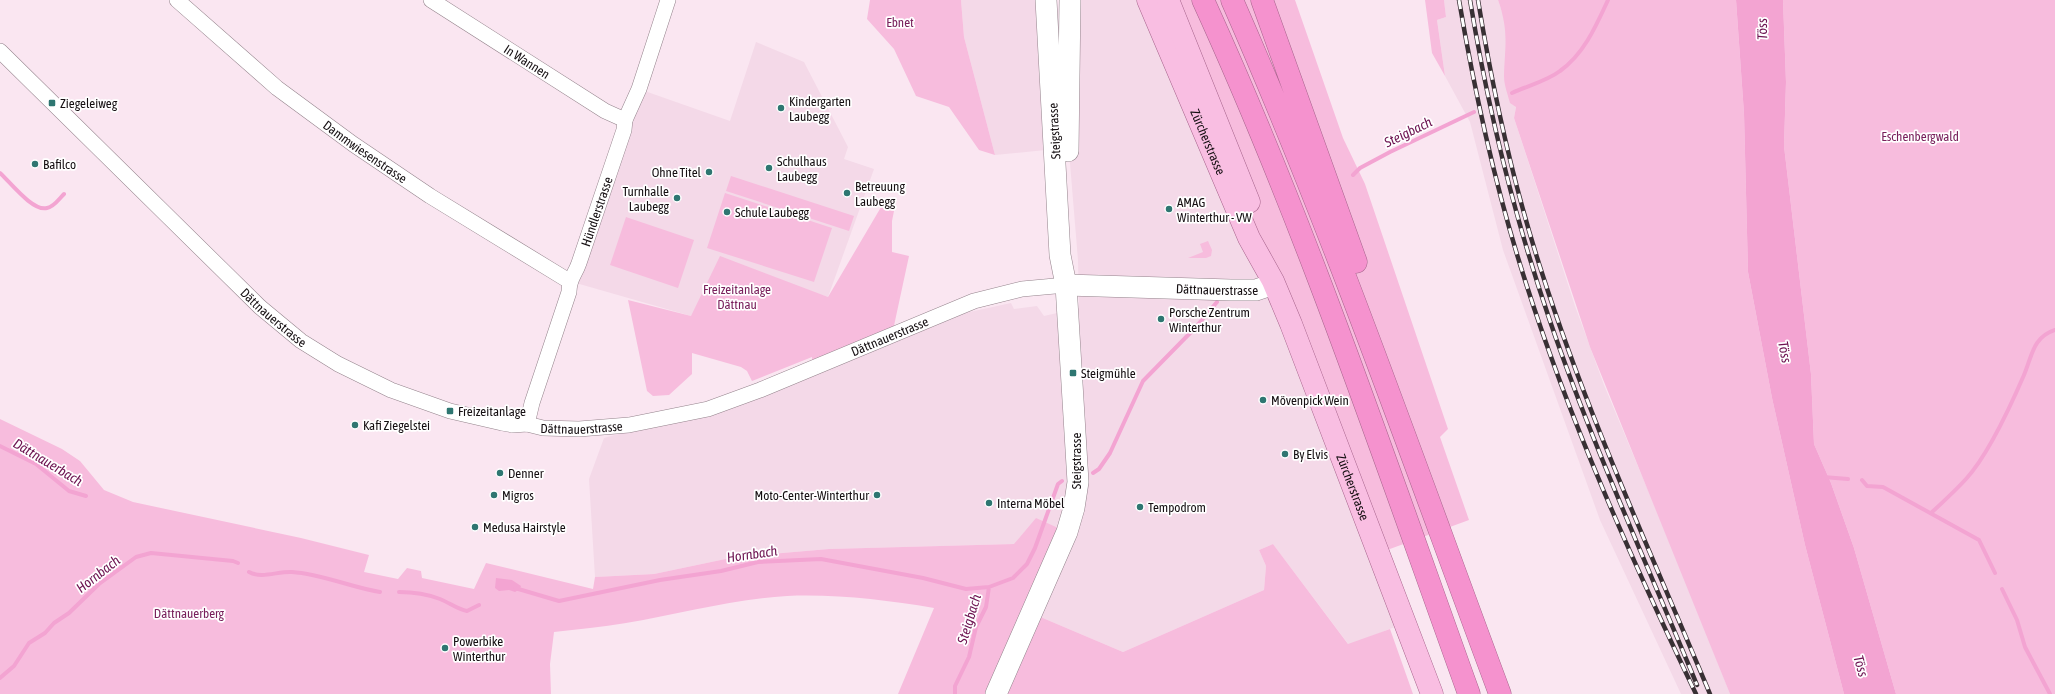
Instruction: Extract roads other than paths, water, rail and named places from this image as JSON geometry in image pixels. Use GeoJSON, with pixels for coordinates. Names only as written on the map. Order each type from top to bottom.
{"type":"FeatureCollection","features":[{"type":"Feature","properties":{"kind":"highway"},"geometry":{"type":"LineString","coordinates":[[1203,0],[1262,137],[1333,318],[1469,694]]}},
{"type":"Feature","properties":{"kind":"highway"},"geometry":{"type":"LineString","coordinates":[[1232,0],[1298,154],[1387,384],[1500,694]]}},
{"type":"Feature","properties":{"kind":"highway"},"geometry":{"type":"LineString","coordinates":[[1262,0],[1355,259],[1387,384]]}},
{"type":"Feature","properties":{"kind":"main road","name":"Steigstrasse"},"geometry":{"type":"LineString","coordinates":[[996,694],[1067,532],[1074,508],[1078,482],[1078,460],[1066,285],[1060,255],[1046,0]]}},
{"type":"Feature","properties":{"kind":"main road","name":"Steigstrasse"},"geometry":{"type":"LineString","coordinates":[[1066,285],[1072,255],[1068,158],[1070,0]]}},
{"type":"Feature","properties":{"kind":"main road","name":"Zürcherstrasse"},"geometry":{"type":"LineString","coordinates":[[1148,0],[1249,238],[1274,283]]}},
{"type":"Feature","properties":{"kind":"main road","name":"Zürcherstrasse"},"geometry":{"type":"LineString","coordinates":[[1168,0],[1261,231],[1274,283],[1432,694]]}},
{"type":"Feature","properties":{"kind":"main road","name":"Dättnauerstrasse"},"geometry":{"type":"LineString","coordinates":[[1066,285],[1256,290],[1274,283]]}},
{"type":"Feature","properties":{"kind":"street","name":"Dammwiesenstrasse"},"geometry":{"type":"LineString","coordinates":[[177,0],[277,88],[353,144],[430,196],[569,281]]}},
{"type":"Feature","properties":{"kind":"street","name":"In Wannen"},"geometry":{"type":"LineString","coordinates":[[431,0],[605,111],[625,120]]}},
{"type":"Feature","properties":{"kind":"street","name":"Hündlerstrasse"},"geometry":{"type":"LineString","coordinates":[[527,424],[532,403],[569,292],[569,281],[575,273],[579,263],[624,130],[625,120],[639,89],[668,0]]}},
{"type":"Feature","properties":{"kind":"street","name":"Dättnauerstrasse"},"geometry":{"type":"LineString","coordinates":[[0,51],[260,307],[301,341],[338,364],[391,390],[468,416],[513,425],[527,424],[543,428],[609,427],[649,422],[697,412],[760,390],[974,301],[1022,289],[1066,285]]}},
{"type":"Feature","properties":{"kind":"water","name":"Töss"},"geometry":{"type":"Polygon","coordinates":[[[1736,0],[1783,0],[1786,82],[1784,146],[1811,374],[1814,444],[1831,483],[1854,548],[1896,694],[1844,694],[1805,545],[1772,398],[1748,272],[1744,114],[1736,0]]]}},
{"type":"Feature","properties":{"kind":"water"},"geometry":{"type":"Polygon","coordinates":[[[496,578],[512,580],[521,586],[520,589],[515,592],[509,590],[499,591],[495,588],[496,578]]]}},
{"type":"Feature","properties":{"kind":"waterway","name":"Steigbach"},"geometry":{"type":"LineString","coordinates":[[1512,93],[1549,78],[1568,64],[1583,48],[1599,20],[1608,0]]}},
{"type":"Feature","properties":{"kind":"waterway","name":"Steigbach"},"geometry":{"type":"LineString","coordinates":[[1353,175],[1360,168],[1390,152],[1474,112]]}},
{"type":"Feature","properties":{"kind":"waterway"},"geometry":{"type":"LineString","coordinates":[[0,173],[29,201],[41,208],[52,206],[64,194]]}},
{"type":"Feature","properties":{"kind":"waterway","name":"Steigbach"},"geometry":{"type":"LineString","coordinates":[[1093,473],[1099,469],[1110,453],[1143,381],[1195,328],[1217,302]]}},
{"type":"Feature","properties":{"kind":"waterway"},"geometry":{"type":"LineString","coordinates":[[1931,513],[1966,479],[1983,457],[2013,401],[2034,348],[2042,337],[2055,330]]}},
{"type":"Feature","properties":{"kind":"waterway","name":"Dättnauerbach"},"geometry":{"type":"LineString","coordinates":[[0,446],[36,464],[69,491],[86,496]]}},
{"type":"Feature","properties":{"kind":"waterway"},"geometry":{"type":"LineString","coordinates":[[1823,477],[1848,479]]}},
{"type":"Feature","properties":{"kind":"waterway"},"geometry":{"type":"LineString","coordinates":[[1862,480],[1867,486],[1883,487],[1979,540],[1995,573]]}},
{"type":"Feature","properties":{"kind":"waterway","name":"Hornbach"},"geometry":{"type":"LineString","coordinates":[[515,588],[559,601],[660,580],[721,571],[758,562],[821,559],[923,578],[966,589],[989,587],[1013,578],[1027,564],[1035,548],[1058,484],[1062,481]]}},
{"type":"Feature","properties":{"kind":"waterway","name":"Hornbach"},"geometry":{"type":"LineString","coordinates":[[0,678],[14,666],[29,643],[45,633],[54,623],[69,613],[99,584],[136,557],[151,553],[233,561],[238,563]]}},
{"type":"Feature","properties":{"kind":"waterway","name":"Hornbach"},"geometry":{"type":"LineString","coordinates":[[249,572],[259,575],[287,572],[303,573],[380,592]]}},
{"type":"Feature","properties":{"kind":"waterway","name":"Steigbach"},"geometry":{"type":"LineString","coordinates":[[955,694],[955,686],[969,657],[976,627],[986,607],[989,587]]}},
{"type":"Feature","properties":{"kind":"waterway"},"geometry":{"type":"LineString","coordinates":[[2002,589],[2017,620],[2025,647],[2050,694]]}},
{"type":"Feature","properties":{"kind":"waterway","name":"Hornbach"},"geometry":{"type":"LineString","coordinates":[[399,592],[430,596],[467,611],[479,605]]}},
{"type":"Feature","properties":{"kind":"railway"},"geometry":{"type":"LineString","coordinates":[[1459,0],[1479,105],[1495,174],[1524,277],[1542,330],[1602,488],[1648,592],[1696,694]]}},
{"type":"Feature","properties":{"kind":"railway"},"geometry":{"type":"LineString","coordinates":[[1470,0],[1485,81],[1503,162],[1537,282],[1566,367],[1620,504],[1697,685]]}},
{"type":"Feature","properties":{"kind":"railway"},"geometry":{"type":"LineString","coordinates":[[1478,0],[1490,69],[1513,172],[1542,273],[1560,327],[1600,433],[1710,694]]}},
{"type":"Feature","properties":{"kind":"place","name":"Ziegeleiweg"},"geometry":{"type":"Point","coordinates":[52,103]}},
{"type":"Feature","properties":{"kind":"place","name":"Kindergarten Laubegg"},"geometry":{"type":"Point","coordinates":[781,108]}},
{"type":"Feature","properties":{"kind":"place","name":"Bafilco"},"geometry":{"type":"Point","coordinates":[35,164]}},
{"type":"Feature","properties":{"kind":"place","name":"Schulhaus Laubegg"},"geometry":{"type":"Point","coordinates":[769,168]}},
{"type":"Feature","properties":{"kind":"place","name":"Ohne Titel"},"geometry":{"type":"Point","coordinates":[709,172]}},
{"type":"Feature","properties":{"kind":"place","name":"Betreuung Laubegg"},"geometry":{"type":"Point","coordinates":[847,193]}},
{"type":"Feature","properties":{"kind":"place","name":"Turnhalle Laubegg"},"geometry":{"type":"Point","coordinates":[677,198]}},
{"type":"Feature","properties":{"kind":"place","name":"AMAG Winterthur - VW"},"geometry":{"type":"Point","coordinates":[1169,209]}},
{"type":"Feature","properties":{"kind":"place","name":"Schule Laubegg"},"geometry":{"type":"Point","coordinates":[727,212]}},
{"type":"Feature","properties":{"kind":"place","name":"Porsche Zentrum Winterthur"},"geometry":{"type":"Point","coordinates":[1161,319]}},
{"type":"Feature","properties":{"kind":"place","name":"Steigmühle"},"geometry":{"type":"Point","coordinates":[1073,373]}},
{"type":"Feature","properties":{"kind":"place","name":"Mövenpick Wein"},"geometry":{"type":"Point","coordinates":[1263,400]}},
{"type":"Feature","properties":{"kind":"place","name":"Freizeitanlage"},"geometry":{"type":"Point","coordinates":[450,411]}},
{"type":"Feature","properties":{"kind":"place","name":"Kafi Ziegelstei"},"geometry":{"type":"Point","coordinates":[355,425]}},
{"type":"Feature","properties":{"kind":"place","name":"By Elvis"},"geometry":{"type":"Point","coordinates":[1285,454]}},
{"type":"Feature","properties":{"kind":"place","name":"Denner"},"geometry":{"type":"Point","coordinates":[500,473]}},
{"type":"Feature","properties":{"kind":"place","name":"Migros"},"geometry":{"type":"Point","coordinates":[494,495]}},
{"type":"Feature","properties":{"kind":"place","name":"Moto-Center-Winterthur"},"geometry":{"type":"Point","coordinates":[877,495]}},
{"type":"Feature","properties":{"kind":"place","name":"Interna Möbel"},"geometry":{"type":"Point","coordinates":[989,503]}},
{"type":"Feature","properties":{"kind":"place","name":"Tempodrom"},"geometry":{"type":"Point","coordinates":[1140,507]}},
{"type":"Feature","properties":{"kind":"place","name":"Medusa Hairstyle"},"geometry":{"type":"Point","coordinates":[475,527]}},
{"type":"Feature","properties":{"kind":"place","name":"Powerbike Winterthur"},"geometry":{"type":"Point","coordinates":[445,648]}},
{"type":"Feature","properties":{"kind":"park label","name":"Ebnet"},"geometry":{"type":"Point","coordinates":[900,22]}},
{"type":"Feature","properties":{"kind":"park label","name":"Eschenbergwald"},"geometry":{"type":"Point","coordinates":[1920,136]}},
{"type":"Feature","properties":{"kind":"park label","name":"Freizeitanlage Dättnau"},"geometry":{"type":"Point","coordinates":[737,296]}},
{"type":"Feature","properties":{"kind":"park label","name":"Dättnauerberg"},"geometry":{"type":"Point","coordinates":[189,613]}}]}
